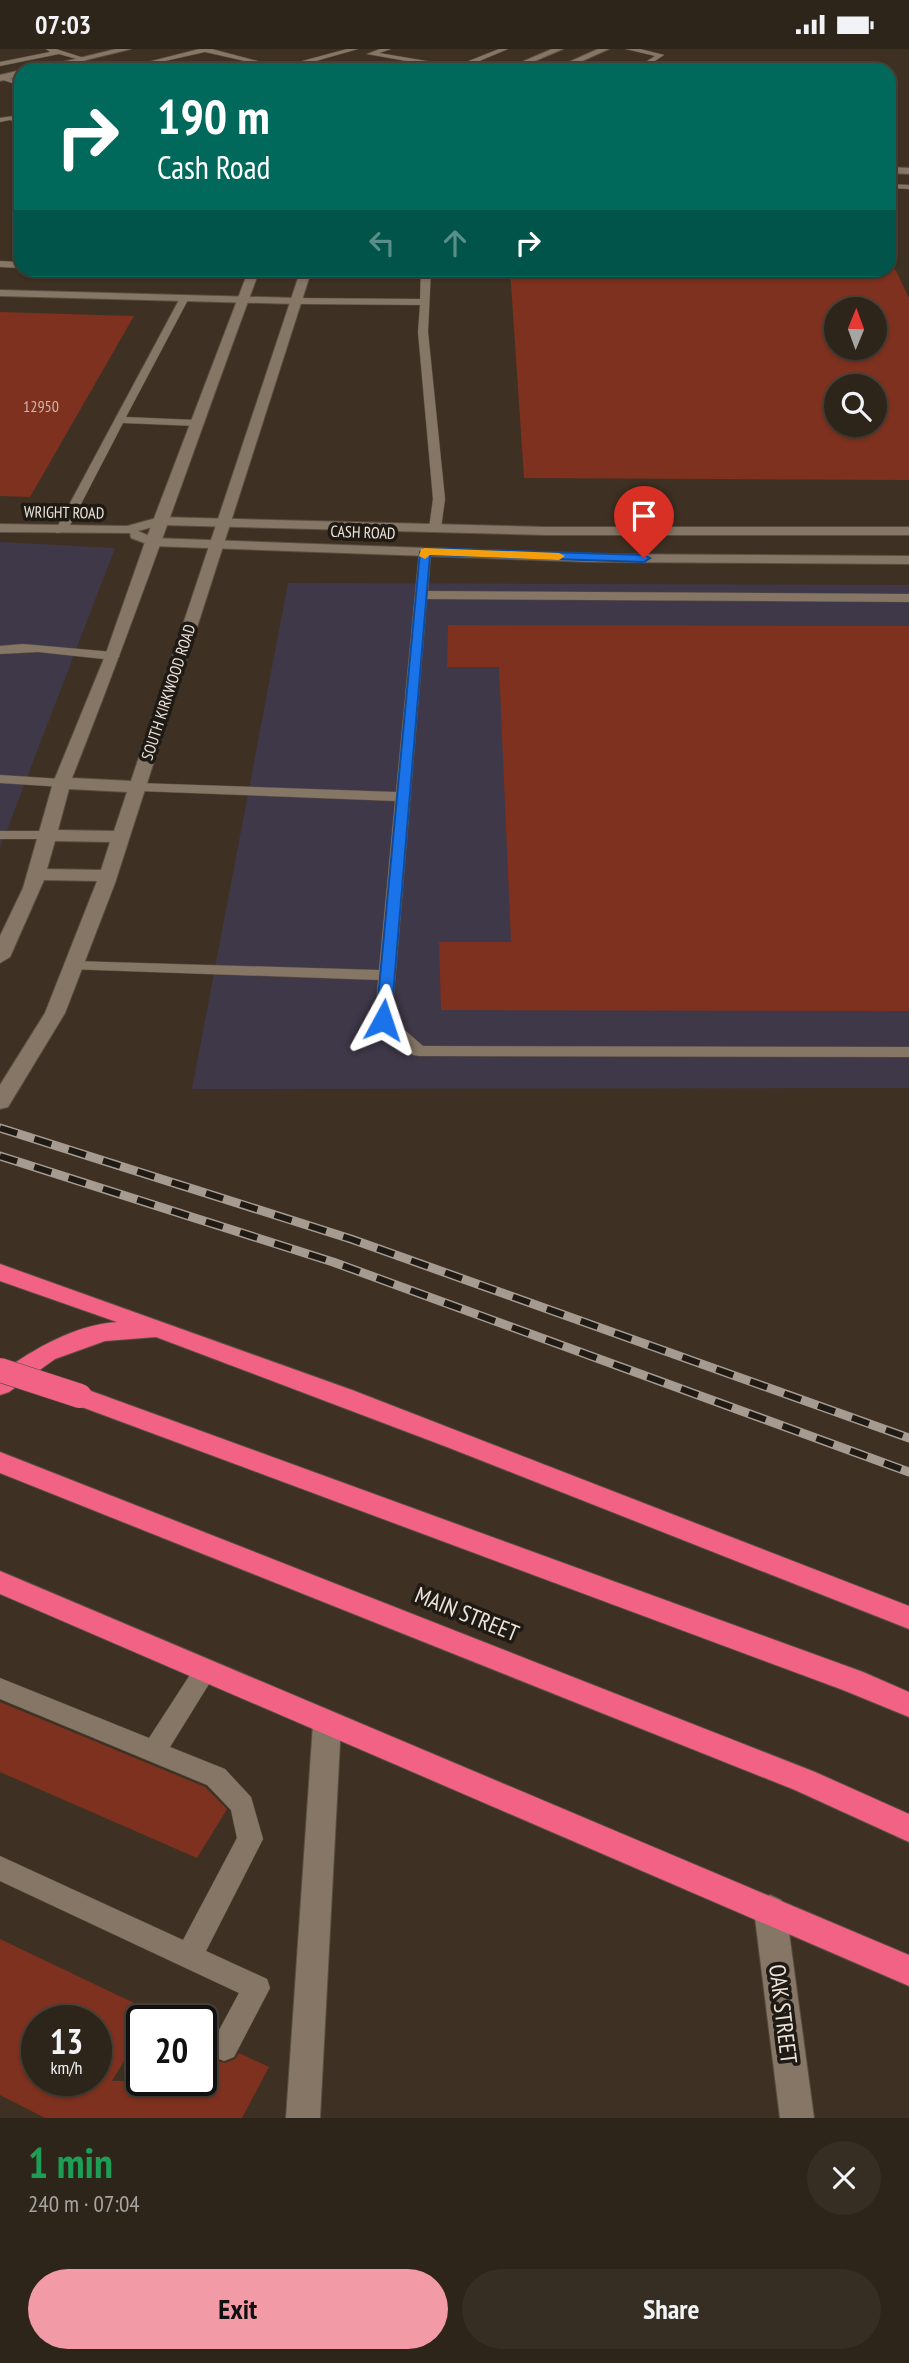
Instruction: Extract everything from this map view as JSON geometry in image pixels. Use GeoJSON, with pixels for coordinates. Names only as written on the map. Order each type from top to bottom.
{"type":"FeatureCollection","features":[{"type":"Feature","properties":{"kind":"highway"},"geometry":{"type":"LineString","coordinates":[[0,1272],[165,1329],[577,1486],[909,1618]]}},
{"type":"Feature","properties":{"kind":"highway"},"geometry":{"type":"LineString","coordinates":[[0,1386],[46,1353],[103,1332],[165,1329]]}},
{"type":"Feature","properties":{"kind":"highway"},"geometry":{"type":"LineString","coordinates":[[0,1370],[80,1396],[840,1676],[909,1705]]}},
{"type":"Feature","properties":{"kind":"highway","name":"MAIN STREET"},"geometry":{"type":"LineString","coordinates":[[12,1466],[793,1776],[909,1828]]}},
{"type":"Feature","properties":{"kind":"highway"},"geometry":{"type":"LineString","coordinates":[[0,1582],[909,1971]]}},
{"type":"Feature","properties":{"kind":"main road"},"geometry":{"type":"LineString","coordinates":[[66,63],[127,49]]}},
{"type":"Feature","properties":{"kind":"main road"},"geometry":{"type":"LineString","coordinates":[[523,63],[556,49]]}},
{"type":"Feature","properties":{"kind":"main road"},"geometry":{"type":"LineString","coordinates":[[572,63],[605,49]]}},
{"type":"Feature","properties":{"kind":"main road"},"geometry":{"type":"LineString","coordinates":[[0,957],[14,931],[37,874],[62,783],[113,656],[160,520],[252,277]]}},
{"type":"Feature","properties":{"kind":"main road","name":"SOUTH KIRKWOOD ROAD"},"geometry":{"type":"LineString","coordinates":[[0,1102],[55,1013],[108,876],[304,277]]}},
{"type":"Feature","properties":{"kind":"main road"},"geometry":{"type":"LineString","coordinates":[[0,293],[296,301]]}},
{"type":"Feature","properties":{"kind":"main road","name":"WRIGHT ROAD"},"geometry":{"type":"LineString","coordinates":[[0,528],[127,530],[160,520],[223,521]]}},
{"type":"Feature","properties":{"kind":"main road","name":"CASH ROAD"},"geometry":{"type":"LineString","coordinates":[[223,521],[545,531],[909,531]]}},
{"type":"Feature","properties":{"kind":"main road","name":"WRIGHT ROAD"},"geometry":{"type":"LineString","coordinates":[[127,530],[152,542]]}},
{"type":"Feature","properties":{"kind":"main road","name":"CASH ROAD"},"geometry":{"type":"LineString","coordinates":[[152,542],[748,560],[909,560]]}},
{"type":"Feature","properties":{"kind":"main road"},"geometry":{"type":"LineString","coordinates":[[62,783],[139,787]]}},
{"type":"Feature","properties":{"kind":"main road"},"geometry":{"type":"LineString","coordinates":[[48,835],[120,837]]}},
{"type":"Feature","properties":{"kind":"main road"},"geometry":{"type":"LineString","coordinates":[[37,874],[108,876]]}},
{"type":"Feature","properties":{"kind":"main road"},"geometry":{"type":"LineString","coordinates":[[303,2118],[327,1724]]}},
{"type":"Feature","properties":{"kind":"main road","name":"OAK STREET"},"geometry":{"type":"LineString","coordinates":[[770,1910],[797,2118]]}},
{"type":"Feature","properties":{"kind":"lane"},"geometry":{"type":"LineString","coordinates":[[49,49],[84,59]]}},
{"type":"Feature","properties":{"kind":"lane"},"geometry":{"type":"LineString","coordinates":[[102,49],[113,52]]}},
{"type":"Feature","properties":{"kind":"lane"},"geometry":{"type":"LineString","coordinates":[[147,63],[205,49],[258,63]]}},
{"type":"Feature","properties":{"kind":"lane"},"geometry":{"type":"LineString","coordinates":[[302,63],[355,49]]}},
{"type":"Feature","properties":{"kind":"lane"},"geometry":{"type":"LineString","coordinates":[[388,49],[370,54],[426,63]]}},
{"type":"Feature","properties":{"kind":"lane"},"geometry":{"type":"LineString","coordinates":[[470,63],[505,49]]}},
{"type":"Feature","properties":{"kind":"lane"},"geometry":{"type":"LineString","coordinates":[[629,49],[662,55],[648,63]]}},
{"type":"Feature","properties":{"kind":"lane"},"geometry":{"type":"LineString","coordinates":[[0,64],[58,51]]}},
{"type":"Feature","properties":{"kind":"lane"},"geometry":{"type":"LineString","coordinates":[[426,277],[423,332],[439,499],[435,528]]}},
{"type":"Feature","properties":{"kind":"lane"},"geometry":{"type":"LineString","coordinates":[[61,530],[184,298]]}},
{"type":"Feature","properties":{"kind":"lane"},"geometry":{"type":"LineString","coordinates":[[296,301],[425,302]]}},
{"type":"Feature","properties":{"kind":"lane"},"geometry":{"type":"LineString","coordinates":[[120,420],[197,423]]}},
{"type":"Feature","properties":{"kind":"lane"},"geometry":{"type":"LineString","coordinates":[[425,552],[383,1020],[419,1051],[909,1052]]}},
{"type":"Feature","properties":{"kind":"lane"},"geometry":{"type":"LineString","coordinates":[[421,595],[909,597]]}},
{"type":"Feature","properties":{"kind":"lane"},"geometry":{"type":"LineString","coordinates":[[0,650],[36,648],[83,655],[113,656]]}},
{"type":"Feature","properties":{"kind":"lane"},"geometry":{"type":"LineString","coordinates":[[0,779],[62,783]]}},
{"type":"Feature","properties":{"kind":"lane"},"geometry":{"type":"LineString","coordinates":[[139,787],[403,797]]}},
{"type":"Feature","properties":{"kind":"lane"},"geometry":{"type":"LineString","coordinates":[[0,835],[48,835]]}},
{"type":"Feature","properties":{"kind":"lane"},"geometry":{"type":"LineString","coordinates":[[73,966],[387,975]]}},
{"type":"Feature","properties":{"kind":"lane"},"geometry":{"type":"LineString","coordinates":[[154,1751],[205,1671]]}},
{"type":"Feature","properties":{"kind":"lane"},"geometry":{"type":"LineString","coordinates":[[0,1688],[216,1777],[242,1805],[250,1839],[189,1956]]}},
{"type":"Feature","properties":{"kind":"lane"},"geometry":{"type":"LineString","coordinates":[[0,1868],[257,1988],[225,2046]]}},
{"type":"Feature","properties":{"kind":"shaded area"},"geometry":{"type":"Polygon","coordinates":[[[0,542],[115,548],[0,848],[0,542]]]}},
{"type":"Feature","properties":{"kind":"shaded area"},"geometry":{"type":"Polygon","coordinates":[[[288,583],[909,585],[909,1088],[192,1089],[288,583]]]}},
{"type":"Feature","properties":{"kind":"building"},"geometry":{"type":"Polygon","coordinates":[[[896,271],[909,298],[909,480],[524,478],[511,277],[896,277],[896,271]]]}},
{"type":"Feature","properties":{"kind":"building"},"geometry":{"type":"Polygon","coordinates":[[[0,312],[134,316],[30,497],[0,496],[0,312]]]}},
{"type":"Feature","properties":{"kind":"building"},"geometry":{"type":"Polygon","coordinates":[[[448,625],[909,626],[909,1011],[441,1010],[439,942],[511,942],[499,667],[447,667],[448,625]]]}},
{"type":"Feature","properties":{"kind":"building"},"geometry":{"type":"Polygon","coordinates":[[[0,1702],[205,1787],[227,1809],[197,1858],[0,1772],[0,1702]]]}},
{"type":"Feature","properties":{"kind":"building"},"geometry":{"type":"Polygon","coordinates":[[[0,1939],[138,2005],[126,2005],[126,2058],[112,2081],[126,2081],[126,2096],[217,2096],[217,2060],[225,2063],[235,2059],[239,2053],[269,2067],[242,2118],[45,2118],[0,2095],[0,1939]]]}},
{"type":"Feature","properties":{"kind":"railway"},"geometry":{"type":"LineString","coordinates":[[0,1128],[351,1239],[909,1438]]}},
{"type":"Feature","properties":{"kind":"railway"},"geometry":{"type":"LineString","coordinates":[[0,1156],[333,1262],[909,1472]]}},
{"type":"Feature","properties":{"kind":"slow traffic"},"geometry":{"type":"LineString","coordinates":[[425,556],[425,552],[559,556]]}},
{"type":"Feature","properties":{"kind":"route"},"geometry":{"type":"LineString","coordinates":[[383,1020],[425,552],[644,558]]}}]}
